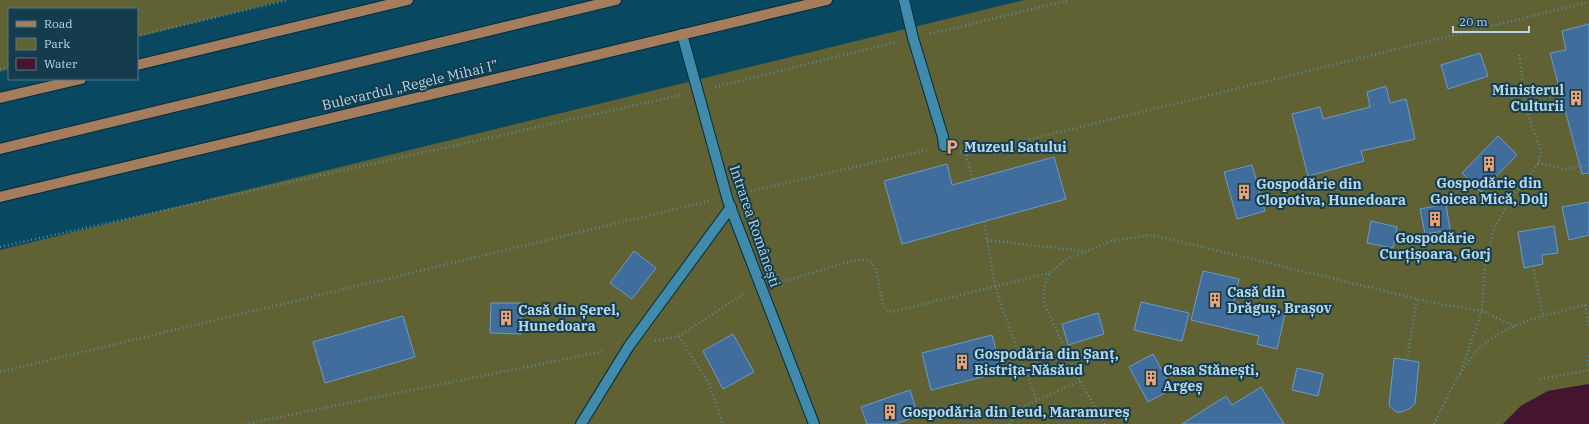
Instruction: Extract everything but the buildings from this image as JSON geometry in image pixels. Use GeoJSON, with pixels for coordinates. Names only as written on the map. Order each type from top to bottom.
{"type":"FeatureCollection","features":[{"type":"Feature","properties":{"kind":"main road"},"geometry":{"type":"LineString","coordinates":[[138,65],[408,0]]}},
{"type":"Feature","properties":{"kind":"main road"},"geometry":{"type":"LineString","coordinates":[[0,149],[616,0]]}},
{"type":"Feature","properties":{"kind":"main road","name":"Bulevardul „Regele Mihai I”"},"geometry":{"type":"LineString","coordinates":[[0,197],[827,0]]}},
{"type":"Feature","properties":{"kind":"main road"},"geometry":{"type":"LineString","coordinates":[[0,98],[77,80]]}},
{"type":"Feature","properties":{"kind":"street"},"geometry":{"type":"LineString","coordinates":[[904,0],[913,38],[943,137],[944,146]]}},
{"type":"Feature","properties":{"kind":"street","name":"Intrarea Românești"},"geometry":{"type":"LineString","coordinates":[[682,34],[731,208],[814,424]]}},
{"type":"Feature","properties":{"kind":"street"},"geometry":{"type":"LineString","coordinates":[[581,424],[629,346],[731,208]]}},
{"type":"Feature","properties":{"kind":"path"},"geometry":{"type":"LineString","coordinates":[[138,36],[289,0]]}},
{"type":"Feature","properties":{"kind":"path"},"geometry":{"type":"LineString","coordinates":[[0,247],[698,91],[1070,0]]}},
{"type":"Feature","properties":{"kind":"path"},"geometry":{"type":"LineString","coordinates":[[0,372],[727,196],[944,146],[966,155],[1531,15],[1589,2]]}},
{"type":"Feature","properties":{"kind":"path"},"geometry":{"type":"LineString","coordinates":[[1434,424],[1460,374],[1482,311],[1485,266],[1494,229],[1511,198],[1533,171],[1541,152],[1540,144],[1529,118],[1525,103],[1519,53]]}},
{"type":"Feature","properties":{"kind":"path"},"geometry":{"type":"LineString","coordinates":[[966,155],[973,180]]}},
{"type":"Feature","properties":{"kind":"path"},"geometry":{"type":"LineString","coordinates":[[1538,162],[1566,169],[1589,165]]}},
{"type":"Feature","properties":{"kind":"path"},"geometry":{"type":"LineString","coordinates":[[984,222],[995,286],[1004,316],[1036,401]]}},
{"type":"Feature","properties":{"kind":"path"},"geometry":{"type":"LineString","coordinates":[[1105,424],[1080,381],[1044,303],[1044,288],[1050,273],[1065,260],[1111,241],[1152,235],[1417,299],[1482,311],[1515,326]]}},
{"type":"Feature","properties":{"kind":"path"},"geometry":{"type":"LineString","coordinates":[[987,240],[1084,251]]}},
{"type":"Feature","properties":{"kind":"path"},"geometry":{"type":"LineString","coordinates":[[1533,266],[1543,317]]}},
{"type":"Feature","properties":{"kind":"path"},"geometry":{"type":"LineString","coordinates":[[995,286],[1050,273]]}},
{"type":"Feature","properties":{"kind":"path"},"geometry":{"type":"LineString","coordinates":[[1407,360],[1417,299]]}},
{"type":"Feature","properties":{"kind":"path"},"geometry":{"type":"LineString","coordinates":[[1460,374],[1479,349],[1502,332],[1515,326],[1589,304]]}},
{"type":"Feature","properties":{"kind":"path"},"geometry":{"type":"LineString","coordinates":[[1585,305],[1587,323],[1589,325]]}},
{"type":"Feature","properties":{"kind":"path"},"geometry":{"type":"LineString","coordinates":[[679,336],[709,384],[723,424]]}},
{"type":"Feature","properties":{"kind":"path"},"geometry":{"type":"LineString","coordinates":[[1589,356],[1589,365]]}},
{"type":"Feature","properties":{"kind":"path"},"geometry":{"type":"LineString","coordinates":[[1540,379],[1589,370]]}},
{"type":"Feature","properties":{"kind":"path"},"geometry":{"type":"LineString","coordinates":[[1009,424],[1024,406],[1080,381]]}},
{"type":"Feature","properties":{"kind":"green space"},"geometry":{"type":"Polygon","coordinates":[[[0,0],[285,0],[138,37],[138,8],[8,8],[8,69],[0,72],[0,0]]]}},
{"type":"Feature","properties":{"kind":"green space"},"geometry":{"type":"Polygon","coordinates":[[[1024,0],[1589,0],[1589,384],[1548,391],[1521,406],[1503,424],[0,424],[0,250],[1024,0]]]}},
{"type":"Feature","properties":{"kind":"water"},"geometry":{"type":"Polygon","coordinates":[[[1589,384],[1589,424],[1503,424],[1521,406],[1548,391],[1589,384]]]}},
{"type":"Feature","properties":{"kind":"place","name":"Ministerul Culturii"},"geometry":{"type":"Point","coordinates":[1576,98]}},
{"type":"Feature","properties":{"kind":"place","name":"Muzeul Satului"},"geometry":{"type":"Point","coordinates":[952,147]}},
{"type":"Feature","properties":{"kind":"place","name":"Gospodărie din Goicea Mică, Dolj"},"geometry":{"type":"Point","coordinates":[1489,164]}},
{"type":"Feature","properties":{"kind":"place","name":"Gospodărie din Clopotiva, Hunedoara"},"geometry":{"type":"Point","coordinates":[1244,192]}},
{"type":"Feature","properties":{"kind":"place","name":"Gospodărie Curțișoara, Gorj"},"geometry":{"type":"Point","coordinates":[1435,219]}},
{"type":"Feature","properties":{"kind":"place","name":"Casă din Drăguș, Brașov"},"geometry":{"type":"Point","coordinates":[1215,300]}},
{"type":"Feature","properties":{"kind":"place","name":"Casă din Șerel, Hunedoara"},"geometry":{"type":"Point","coordinates":[506,318]}},
{"type":"Feature","properties":{"kind":"place","name":"Gospodăria din Șanț, Bistrița-Năsăud"},"geometry":{"type":"Point","coordinates":[962,362]}},
{"type":"Feature","properties":{"kind":"place","name":"Casa Stănești, Argeș"},"geometry":{"type":"Point","coordinates":[1151,378]}},
{"type":"Feature","properties":{"kind":"place","name":"Gospodăria din Ieud, Maramureș"},"geometry":{"type":"Point","coordinates":[890,412]}}]}
